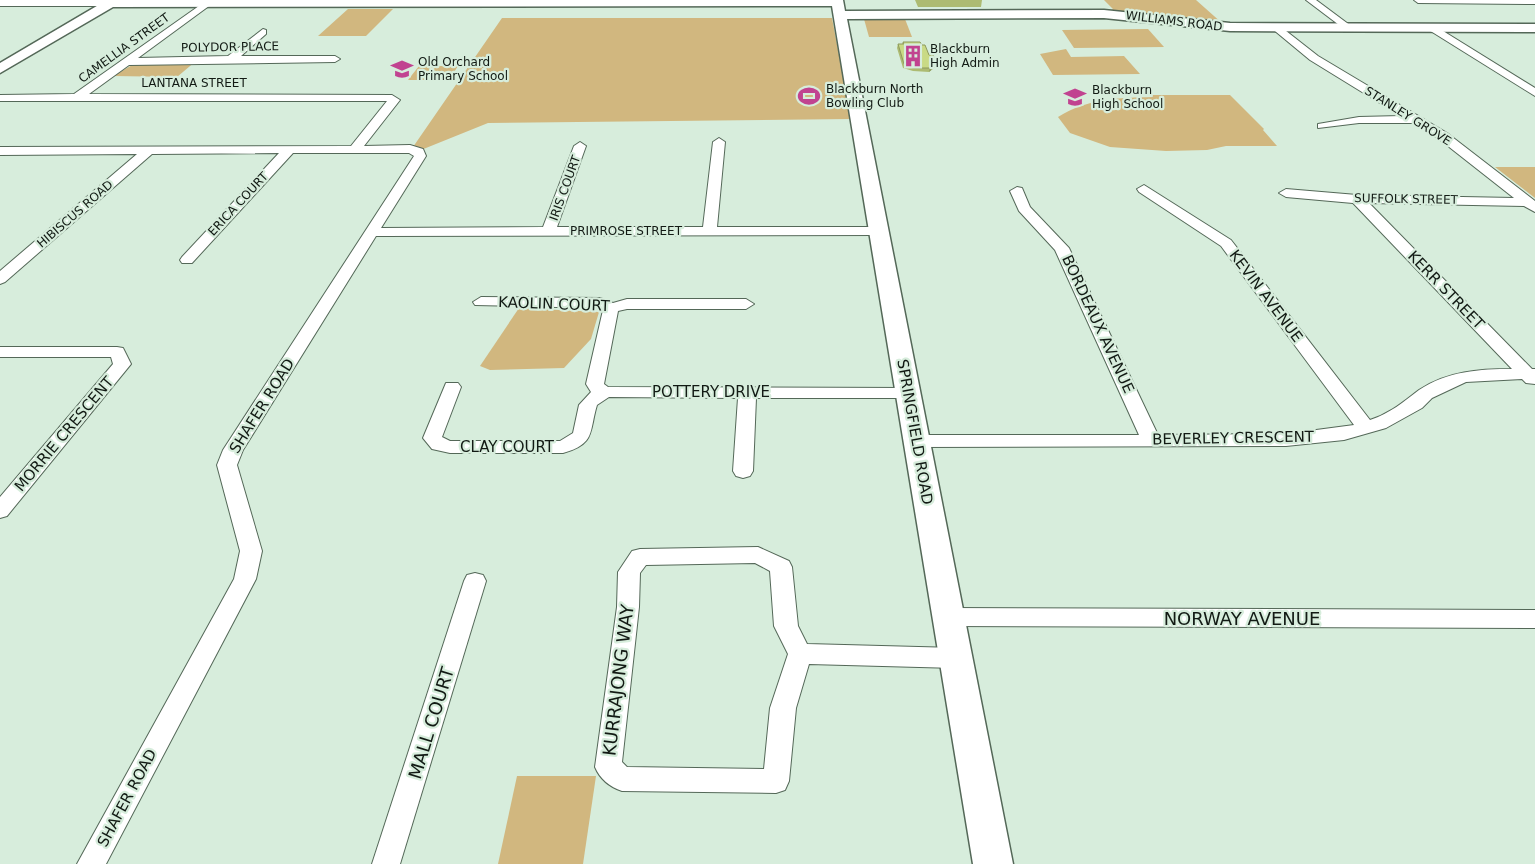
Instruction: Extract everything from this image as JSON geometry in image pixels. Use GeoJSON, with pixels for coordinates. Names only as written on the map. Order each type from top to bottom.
{"type":"FeatureCollection","features":[{"type":"Feature","properties":{"kind":"main road","name":"WILLIAMS ROAD"},"geometry":{"type":"LineString","coordinates":[[110,3],[190,1],[554,1],[838,6],[950,16],[1134,18],[1224,28],[1535,28]]}},
{"type":"Feature","properties":{"kind":"main road"},"geometry":{"type":"LineString","coordinates":[[0,69],[110,3]]}},
{"type":"Feature","properties":{"kind":"main road","name":"SPRINGFIELD ROAD"},"geometry":{"type":"LineString","coordinates":[[838,6],[993,864]]}},
{"type":"Feature","properties":{"kind":"street"},"geometry":{"type":"LineString","coordinates":[[1310,0],[1351,27]]}},
{"type":"Feature","properties":{"kind":"street"},"geometry":{"type":"LineString","coordinates":[[1418,0],[1535,1]]}},
{"type":"Feature","properties":{"kind":"street","name":"CAMELLIA STREET"},"geometry":{"type":"LineString","coordinates":[[78,97],[209,2]]}},
{"type":"Feature","properties":{"kind":"street"},"geometry":{"type":"LineString","coordinates":[[1520,2],[1535,9]]}},
{"type":"Feature","properties":{"kind":"street"},"geometry":{"type":"LineString","coordinates":[[0,3],[110,3]]}},
{"type":"Feature","properties":{"kind":"street","name":"STANLEY GROVE"},"geometry":{"type":"LineString","coordinates":[[1262,28],[1443,136],[1531,205]]}},
{"type":"Feature","properties":{"kind":"street"},"geometry":{"type":"LineString","coordinates":[[1432,28],[1535,93]]}},
{"type":"Feature","properties":{"kind":"street"},"geometry":{"type":"LineString","coordinates":[[232,58],[263,32]]}},
{"type":"Feature","properties":{"kind":"street","name":"POLYDOR PLACE"},"geometry":{"type":"LineString","coordinates":[[126,62],[232,58],[335,59]]}},
{"type":"Feature","properties":{"kind":"street"},"geometry":{"type":"LineString","coordinates":[[355,149],[394,100],[388,97]]}},
{"type":"Feature","properties":{"kind":"street","name":"LANTANA STREET"},"geometry":{"type":"LineString","coordinates":[[0,98],[388,97]]}},
{"type":"Feature","properties":{"kind":"street"},"geometry":{"type":"LineString","coordinates":[[1322,126],[1359,120],[1416,119]]}},
{"type":"Feature","properties":{"kind":"street"},"geometry":{"type":"LineString","coordinates":[[710,231],[719,142]]}},
{"type":"Feature","properties":{"kind":"street","name":"IRIS COURT"},"geometry":{"type":"LineString","coordinates":[[549,230],[580,146]]}},
{"type":"Feature","properties":{"kind":"street","name":"SHAFER ROAD"},"geometry":{"type":"LineString","coordinates":[[0,151],[150,149],[426,150],[420,156],[234,450],[227,465],[250,551],[245,579],[91,864]]}},
{"type":"Feature","properties":{"kind":"street","name":"HIBISCUS ROAD"},"geometry":{"type":"LineString","coordinates":[[0,279],[150,149]]}},
{"type":"Feature","properties":{"kind":"street","name":"ERICA COURT"},"geometry":{"type":"LineString","coordinates":[[187,260],[290,149]]}},
{"type":"Feature","properties":{"kind":"street","name":"KEVIN AVENUE"},"geometry":{"type":"LineString","coordinates":[[1144,189],[1226,243],[1366,428]]}},
{"type":"Feature","properties":{"kind":"street","name":"BORDEAUX AVENUE"},"geometry":{"type":"LineString","coordinates":[[1017,191],[1024,208],[1062,248],[1148,431],[1149,440]]}},
{"type":"Feature","properties":{"kind":"street","name":"SUFFOLK STREET"},"geometry":{"type":"LineString","coordinates":[[1286,192],[1357,199],[1531,205]]}},
{"type":"Feature","properties":{"kind":"street","name":"KERR STREET"},"geometry":{"type":"LineString","coordinates":[[1357,199],[1532,376]]}},
{"type":"Feature","properties":{"kind":"street","name":"PRIMROSE STREET"},"geometry":{"type":"LineString","coordinates":[[373,232],[549,230],[879,231]]}},
{"type":"Feature","properties":{"kind":"street","name":"KAOLIN COURT"},"geometry":{"type":"LineString","coordinates":[[482,302],[600,304],[611,308],[627,304],[746,304]]}},
{"type":"Feature","properties":{"kind":"street"},"geometry":{"type":"LineString","coordinates":[[606,392],[598,389],[595,384],[611,308]]}},
{"type":"Feature","properties":{"kind":"street","name":"MORRIE CRESCENT"},"geometry":{"type":"LineString","coordinates":[[0,352],[117,352],[122,364],[0,511]]}},
{"type":"Feature","properties":{"kind":"street","name":"BEVERLEY CRESCENT"},"geometry":{"type":"LineString","coordinates":[[917,441],[1286,440],[1344,434],[1366,428],[1399,414],[1416,404],[1426,394],[1462,377],[1489,374],[1532,376]]}},
{"type":"Feature","properties":{"kind":"street","name":"CLAY COURT"},"geometry":{"type":"LineString","coordinates":[[452,387],[432,438],[439,444],[450,447],[563,447],[575,442],[583,434],[589,404],[593,398],[606,392]]}},
{"type":"Feature","properties":{"kind":"street","name":"POTTERY DRIVE"},"geometry":{"type":"LineString","coordinates":[[606,392],[908,392]]}},
{"type":"Feature","properties":{"kind":"street"},"geometry":{"type":"LineString","coordinates":[[743,471],[747,392]]}},
{"type":"Feature","properties":{"kind":"street","name":"KURRAJONG WAY"},"geometry":{"type":"LineString","coordinates":[[758,555],[781,567],[786,626],[800,654],[783,708],[776,781],[622,779],[608,767],[628,607],[630,572],[640,557],[758,555]]}},
{"type":"Feature","properties":{"kind":"street","name":"MALL COURT"},"geometry":{"type":"LineString","coordinates":[[386,864],[475,581]]}},
{"type":"Feature","properties":{"kind":"street","name":"NORWAY AVENUE"},"geometry":{"type":"LineString","coordinates":[[948,617],[1535,620]]}},
{"type":"Feature","properties":{"kind":"street"},"geometry":{"type":"LineString","coordinates":[[800,654],[956,658]]}},
{"type":"Feature","properties":{"kind":"shaded area"},"geometry":{"type":"Polygon","coordinates":[[[1104,0],[1196,0],[1223,24],[1109,11],[1113,9],[1104,0]]]}},
{"type":"Feature","properties":{"kind":"shaded area"},"geometry":{"type":"Polygon","coordinates":[[[348,9],[393,9],[366,36],[318,36],[348,9]]]}},
{"type":"Feature","properties":{"kind":"shaded area"},"geometry":{"type":"Polygon","coordinates":[[[502,18],[832,18],[851,119],[488,123],[421,150],[413,147],[502,18]]]}},
{"type":"Feature","properties":{"kind":"shaded area"},"geometry":{"type":"Polygon","coordinates":[[[864,19],[905,19],[912,37],[869,37],[864,19]]]}},
{"type":"Feature","properties":{"kind":"shaded area"},"geometry":{"type":"Polygon","coordinates":[[[1148,29],[1164,47],[1074,48],[1062,30],[1148,29]]]}},
{"type":"Feature","properties":{"kind":"shaded area"},"geometry":{"type":"Polygon","coordinates":[[[1066,49],[1071,57],[1124,56],[1140,74],[1053,75],[1040,54],[1066,49]]]}},
{"type":"Feature","properties":{"kind":"shaded area"},"geometry":{"type":"Polygon","coordinates":[[[196,61],[177,77],[113,76],[134,64],[196,61]]]}},
{"type":"Feature","properties":{"kind":"shaded area"},"geometry":{"type":"Polygon","coordinates":[[[419,66],[458,66],[449,80],[408,80],[419,66]]]}},
{"type":"Feature","properties":{"kind":"shaded area"},"geometry":{"type":"Polygon","coordinates":[[[1152,95],[1230,95],[1264,129],[1277,146],[1226,146],[1207,150],[1166,151],[1110,147],[1070,133],[1058,117],[1081,106],[1104,100],[1153,97],[1152,95]]]}},
{"type":"Feature","properties":{"kind":"shaded area"},"geometry":{"type":"Polygon","coordinates":[[[1495,167],[1535,167],[1535,198],[1495,167]]]}},
{"type":"Feature","properties":{"kind":"shaded area"},"geometry":{"type":"Polygon","coordinates":[[[519,308],[599,312],[591,339],[564,368],[490,370],[480,366],[519,308]]]}},
{"type":"Feature","properties":{"kind":"shaded area"},"geometry":{"type":"Polygon","coordinates":[[[517,776],[596,776],[583,864],[498,864],[517,776]]]}},
{"type":"Feature","properties":{"kind":"building","name":"Blackburn High Admin"},"geometry":{"type":"Polygon","coordinates":[[[903,42],[920,42],[922,45],[925,45],[929,55],[933,55],[936,63],[930,68],[913,68],[904,64],[898,44],[904,44],[903,42]]]}},
{"type":"Feature","properties":{"kind":"place","name":"Blackburn High Admin"},"geometry":{"type":"Point","coordinates":[913,56]}},
{"type":"Feature","properties":{"kind":"place","name":"Old Orchard Primary School"},"geometry":{"type":"Point","coordinates":[402,69]}},
{"type":"Feature","properties":{"kind":"place","name":"Blackburn North Bowling Club"},"geometry":{"type":"Point","coordinates":[809,96]}},
{"type":"Feature","properties":{"kind":"place","name":"Blackburn High School"},"geometry":{"type":"Point","coordinates":[1075,97]}}]}
